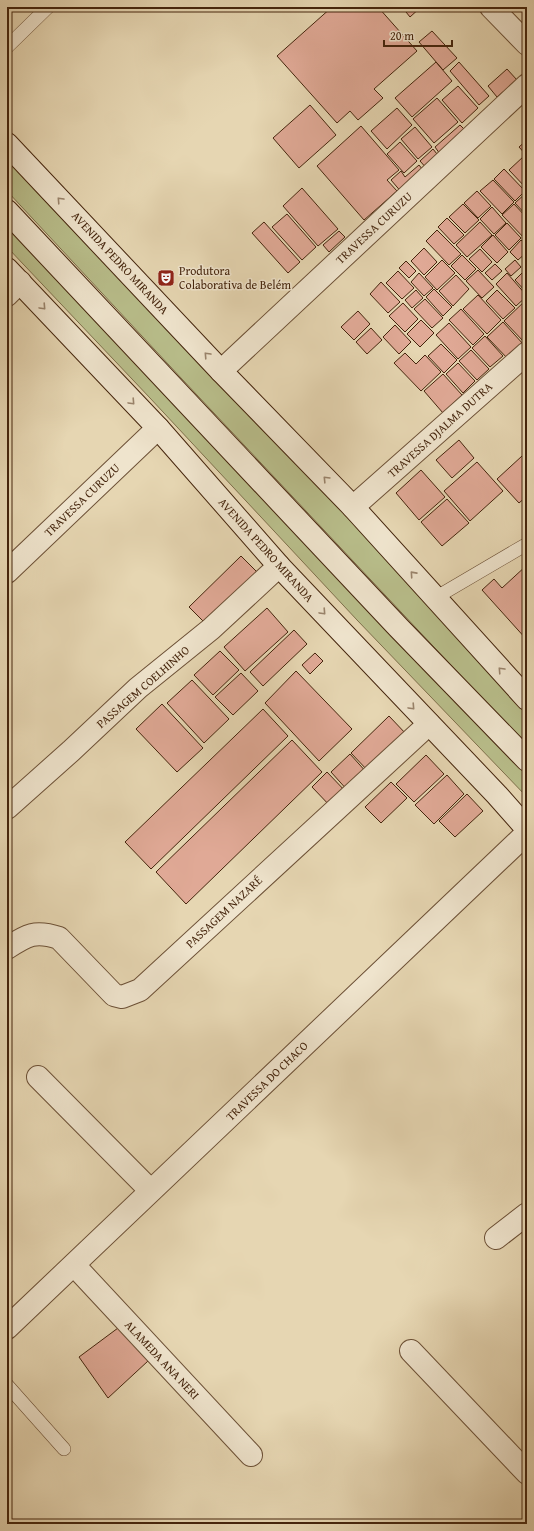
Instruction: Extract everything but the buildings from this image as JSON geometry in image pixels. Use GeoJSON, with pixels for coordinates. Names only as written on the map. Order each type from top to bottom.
{"type":"FeatureCollection","features":[{"type":"Feature","properties":{"kind":"street"},"geometry":{"type":"LineString","coordinates":[[491,7],[527,44]]}},
{"type":"Feature","properties":{"kind":"street","name":"TRAVESSA CURUZU"},"geometry":{"type":"LineString","coordinates":[[222,371],[527,85]]}},
{"type":"Feature","properties":{"kind":"street","name":"AVENIDA PEDRO MIRANDA"},"geometry":{"type":"LineString","coordinates":[[7,144],[353,507],[527,699]]}},
{"type":"Feature","properties":{"kind":"street"},"geometry":{"type":"LineString","coordinates":[[7,211],[398,627],[527,760]]}},
{"type":"Feature","properties":{"kind":"street","name":"AVENIDA PEDRO MIRANDA"},"geometry":{"type":"LineString","coordinates":[[11,282],[158,428],[279,566],[497,795],[527,829]]}},
{"type":"Feature","properties":{"kind":"street","name":"TRAVESSA DJALMA DUTRA"},"geometry":{"type":"LineString","coordinates":[[353,507],[527,353]]}},
{"type":"Feature","properties":{"kind":"street","name":"TRAVESSA CURUZU"},"geometry":{"type":"LineString","coordinates":[[7,572],[158,428]]}},
{"type":"Feature","properties":{"kind":"street","name":"PASSAGEM COELHINHO"},"geometry":{"type":"LineString","coordinates":[[7,808],[138,688],[211,629],[279,566]]}},
{"type":"Feature","properties":{"kind":"street","name":"PASSAGEM NAZARÉ"},"geometry":{"type":"LineString","coordinates":[[7,948],[24,937],[39,934],[54,936],[59,938],[114,995],[122,997],[140,990],[429,724]]}},
{"type":"Feature","properties":{"kind":"street","name":"TRAVESSA DO CHACO"},"geometry":{"type":"LineString","coordinates":[[7,1328],[74,1266],[527,833]]}},
{"type":"Feature","properties":{"kind":"street"},"geometry":{"type":"LineString","coordinates":[[38,1077],[151,1191]]}},
{"type":"Feature","properties":{"kind":"street"},"geometry":{"type":"LineString","coordinates":[[496,1238],[527,1214]]}},
{"type":"Feature","properties":{"kind":"street","name":"ALAMEDA ANA NERI"},"geometry":{"type":"LineString","coordinates":[[74,1266],[251,1455]]}},
{"type":"Feature","properties":{"kind":"street"},"geometry":{"type":"LineString","coordinates":[[411,1351],[527,1473]]}},
{"type":"Feature","properties":{"kind":"lane"},"geometry":{"type":"LineString","coordinates":[[7,47],[48,7]]}},
{"type":"Feature","properties":{"kind":"lane"},"geometry":{"type":"LineString","coordinates":[[435,598],[527,544]]}},
{"type":"Feature","properties":{"kind":"lane"},"geometry":{"type":"LineString","coordinates":[[7,1385],[64,1449]]}},
{"type":"Feature","properties":{"kind":"green space"},"geometry":{"type":"Polygon","coordinates":[[[7,158],[287,452],[527,712],[527,746],[7,191],[7,158]]]}},
{"type":"Feature","properties":{"kind":"green space"},"geometry":{"type":"Polygon","coordinates":[[[7,220],[527,769],[527,797],[357,620],[7,247],[7,220]]]}},
{"type":"Feature","properties":{"kind":"place","name":"Produtora Colaborativa de Belém"},"geometry":{"type":"Point","coordinates":[166,278]}}]}
